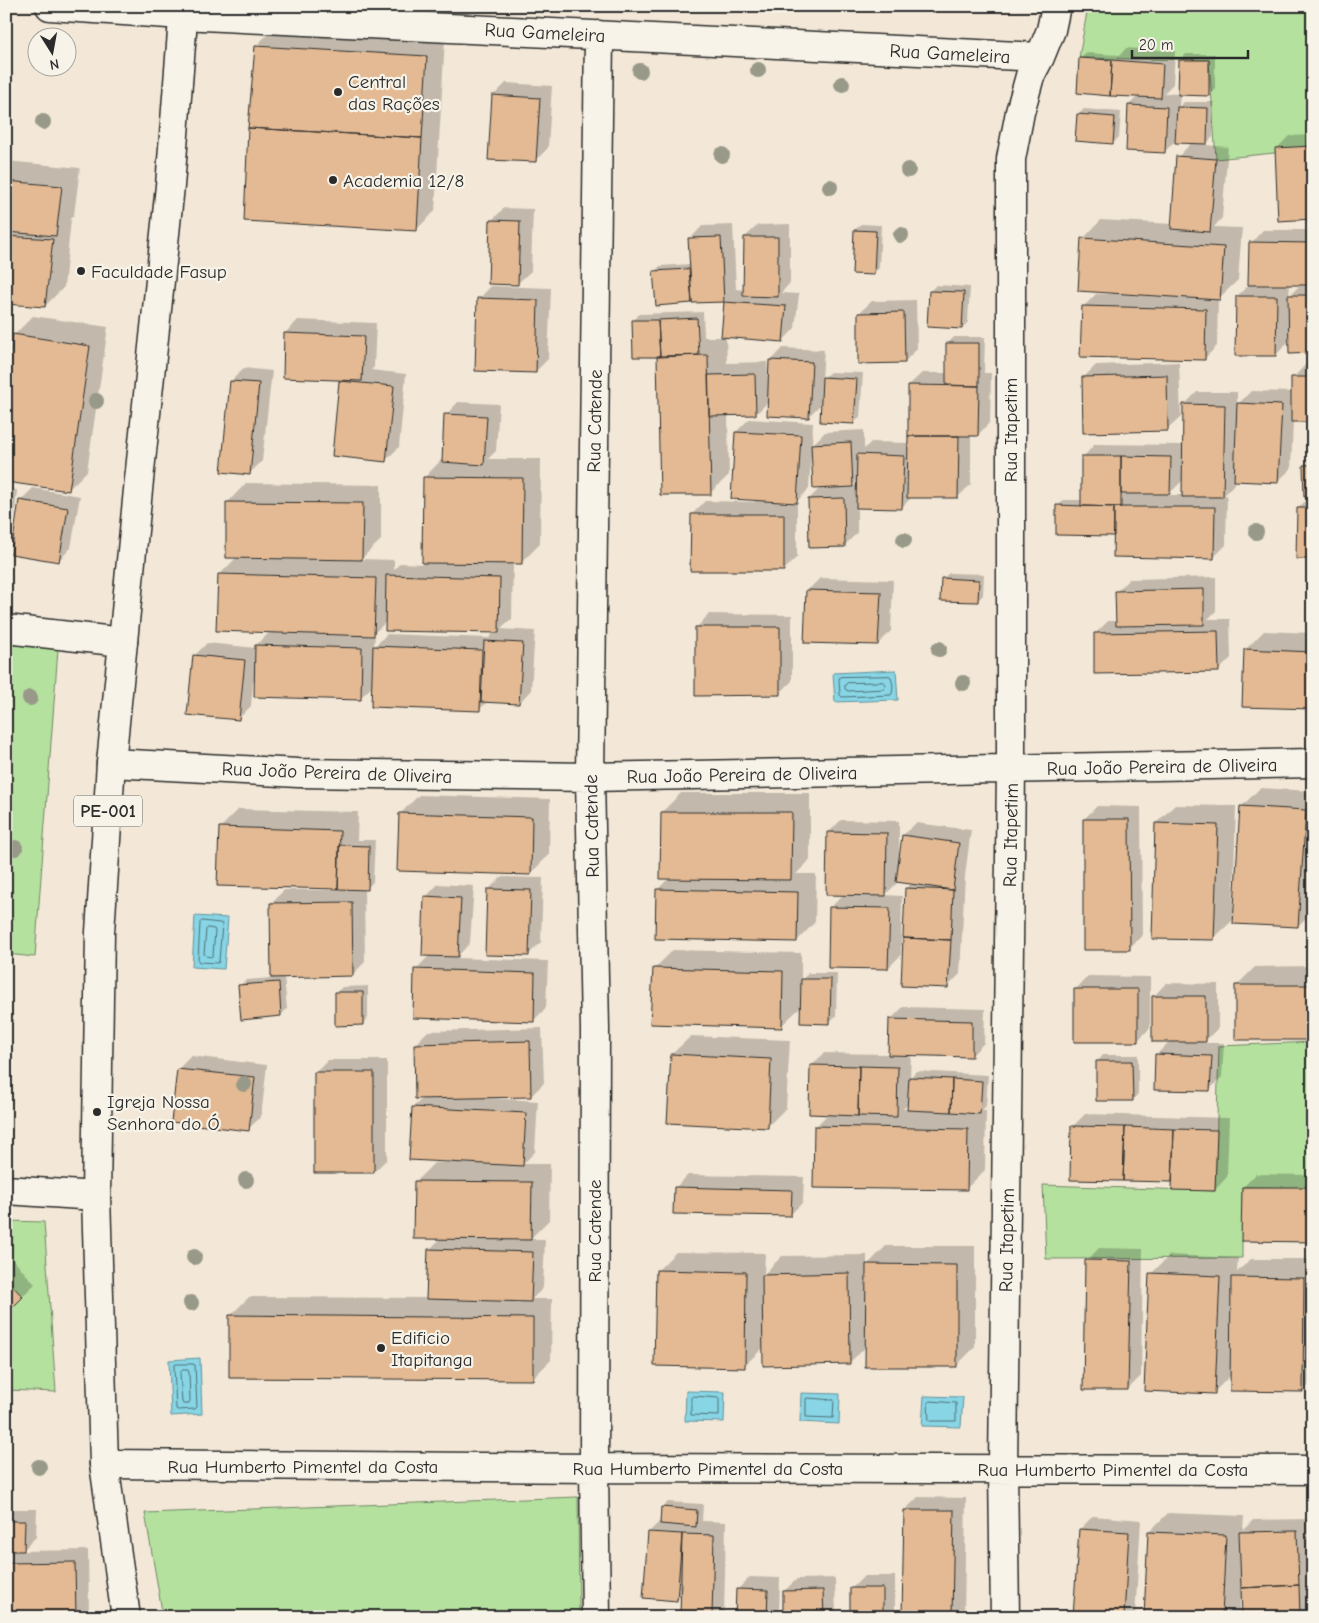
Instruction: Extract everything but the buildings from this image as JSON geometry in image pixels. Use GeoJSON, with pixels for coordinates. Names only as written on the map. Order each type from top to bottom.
{"type":"FeatureCollection","features":[{"type":"Feature","properties":{"kind":"street","name":"Rua Gameleira"},"geometry":{"type":"LineString","coordinates":[[50,6],[184,11],[599,35],[1040,57]]}},
{"type":"Feature","properties":{"kind":"street","name":"Rua Itapetim"},"geometry":{"type":"LineString","coordinates":[[1005,1617],[1003,1468],[1011,769],[1011,159],[1020,112],[1030,76],[1051,30],[1056,6]]}},
{"type":"Feature","properties":{"kind":"street","name":"PE-001"},"geometry":{"type":"LineString","coordinates":[[126,1617],[104,1464],[96,1196],[100,932],[111,763],[170,186],[184,11]]}},
{"type":"Feature","properties":{"kind":"street","name":"Rua Catende"},"geometry":{"type":"LineString","coordinates":[[596,1617],[594,1468],[595,1029],[590,777],[599,35]]}},
{"type":"Feature","properties":{"kind":"street"},"geometry":{"type":"LineString","coordinates":[[6,629],[123,642]]}},
{"type":"Feature","properties":{"kind":"street","name":"Rua João Pereira de Oliveira"},"geometry":{"type":"LineString","coordinates":[[111,763],[298,773],[590,777],[1313,763]]}},
{"type":"Feature","properties":{"kind":"street"},"geometry":{"type":"LineString","coordinates":[[6,1190],[96,1196]]}},
{"type":"Feature","properties":{"kind":"street","name":"Rua Humberto Pimentel da Costa"},"geometry":{"type":"LineString","coordinates":[[104,1464],[594,1468],[1313,1470]]}},
{"type":"Feature","properties":{"kind":"green space"},"geometry":{"type":"Polygon","coordinates":[[[277,6],[380,6],[379,13],[277,6]]]}},
{"type":"Feature","properties":{"kind":"green space"},"geometry":{"type":"Polygon","coordinates":[[[1088,6],[1313,6],[1313,149],[1216,159],[1209,60],[1079,58],[1088,6]]]}},
{"type":"Feature","properties":{"kind":"green space"},"geometry":{"type":"Polygon","coordinates":[[[6,644],[58,649],[35,957],[6,954],[6,644]]]}},
{"type":"Feature","properties":{"kind":"green space"},"geometry":{"type":"Polygon","coordinates":[[[1313,1042],[1313,1188],[1242,1187],[1242,1258],[1046,1259],[1043,1185],[1215,1191],[1219,1046],[1313,1042]]]}},
{"type":"Feature","properties":{"kind":"green space"},"geometry":{"type":"Polygon","coordinates":[[[6,1221],[44,1222],[56,1392],[6,1390],[6,1221]]]}},
{"type":"Feature","properties":{"kind":"green space"},"geometry":{"type":"Polygon","coordinates":[[[578,1497],[579,1617],[163,1617],[145,1513],[578,1497]]]}},
{"type":"Feature","properties":{"kind":"water"},"geometry":{"type":"Polygon","coordinates":[[[896,670],[898,700],[835,702],[833,673],[896,670]]]}},
{"type":"Feature","properties":{"kind":"water"},"geometry":{"type":"Polygon","coordinates":[[[195,916],[228,918],[224,969],[192,967],[195,916]]]}},
{"type":"Feature","properties":{"kind":"water"},"geometry":{"type":"Polygon","coordinates":[[[200,1358],[202,1414],[171,1416],[169,1360],[200,1358]]]}},
{"type":"Feature","properties":{"kind":"water"},"geometry":{"type":"Polygon","coordinates":[[[686,1391],[725,1392],[724,1422],[685,1421],[686,1391]]]}},
{"type":"Feature","properties":{"kind":"water"},"geometry":{"type":"Polygon","coordinates":[[[801,1393],[840,1394],[839,1424],[800,1422],[801,1393]]]}},
{"type":"Feature","properties":{"kind":"water"},"geometry":{"type":"Polygon","coordinates":[[[924,1396],[963,1397],[961,1427],[922,1426],[924,1396]]]}},
{"type":"Feature","properties":{"kind":"place","name":"Central das Rações"},"geometry":{"type":"Point","coordinates":[338,92]}},
{"type":"Feature","properties":{"kind":"place","name":"Academia 12/8"},"geometry":{"type":"Point","coordinates":[333,180]}},
{"type":"Feature","properties":{"kind":"place","name":"Faculdade Fasup"},"geometry":{"type":"Point","coordinates":[81,271]}},
{"type":"Feature","properties":{"kind":"place","name":"Igreja Nossa Senhora do Ó"},"geometry":{"type":"Point","coordinates":[97,1112]}},
{"type":"Feature","properties":{"kind":"place","name":"Edificio Itapitanga"},"geometry":{"type":"Point","coordinates":[381,1348]}}]}
